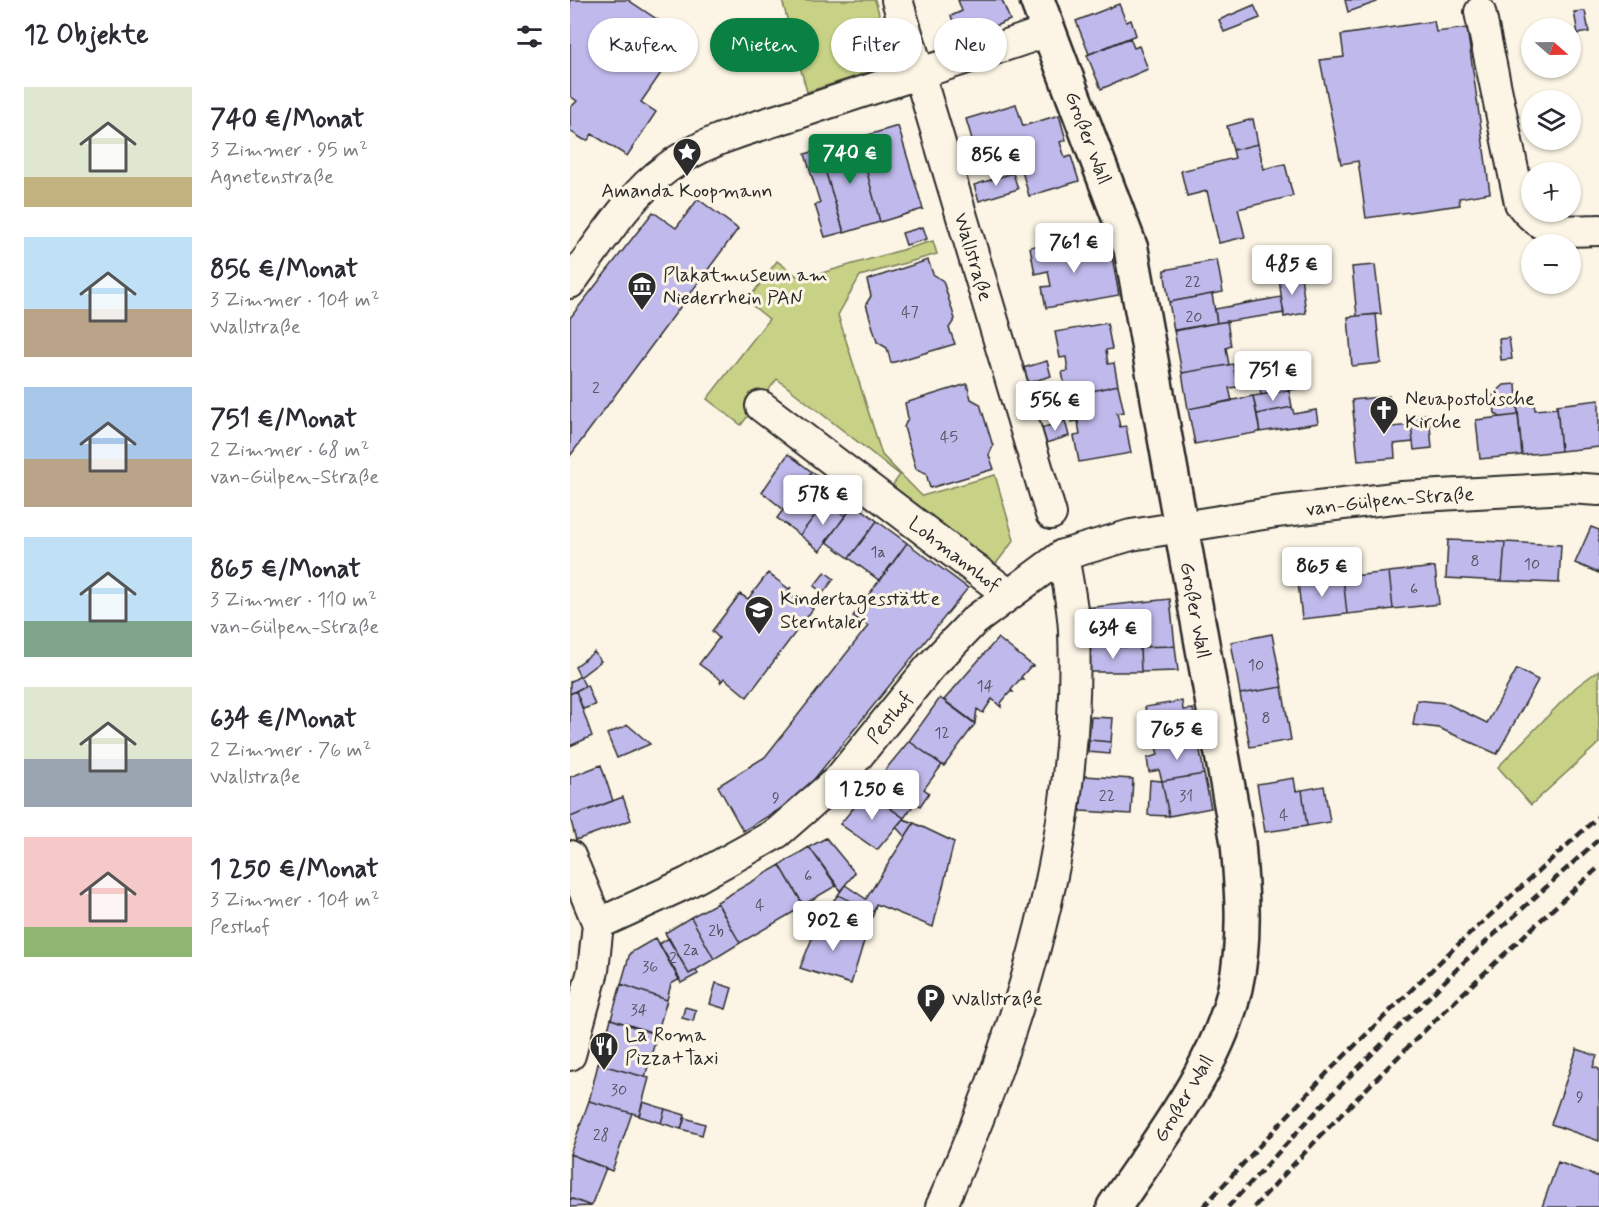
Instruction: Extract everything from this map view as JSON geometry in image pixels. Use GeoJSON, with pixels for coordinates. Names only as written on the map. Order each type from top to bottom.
{"type":"FeatureCollection","features":[{"type":"Feature","properties":{"kind":"main road","name":"Großer Wall"},"geometry":{"type":"LineString","coordinates":[[1037,0],[1131,249],[1238,843],[1244,907],[1232,998],[1223,1026],[1203,1070],[1114,1207]]}},
{"type":"Feature","properties":{"kind":"street","name":"Wallstraße"},"geometry":{"type":"LineString","coordinates":[[897,0],[1051,514]]}},
{"type":"Feature","properties":{"kind":"street"},"geometry":{"type":"LineString","coordinates":[[1480,12],[1520,203],[1533,220],[1557,231],[1599,230]]}},
{"type":"Feature","properties":{"kind":"street"},"geometry":{"type":"LineString","coordinates":[[570,283],[629,206],[664,169],[698,147],[735,132],[769,114],[920,75],[1048,31]]}},
{"type":"Feature","properties":{"kind":"street","name":"Lohmannhof"},"geometry":{"type":"LineString","coordinates":[[761,406],[1008,594]]}},
{"type":"Feature","properties":{"kind":"street","name":"van-Gülpen-Straße"},"geometry":{"type":"LineString","coordinates":[[1182,525],[1402,497],[1569,488],[1599,490]]}},
{"type":"Feature","properties":{"kind":"street","name":"Pesthof"},"geometry":{"type":"LineString","coordinates":[[598,924],[687,883],[777,833],[839,779],[929,668],[974,621],[1063,555],[1131,535],[1182,525]]}},
{"type":"Feature","properties":{"kind":"street"},"geometry":{"type":"LineString","coordinates":[[941,1207],[982,1116],[1021,999],[1050,886],[1065,808],[1074,705],[1074,629],[1063,555]]}},
{"type":"Feature","properties":{"kind":"street"},"geometry":{"type":"LineString","coordinates":[[570,856],[598,924],[593,971],[570,1055]]}},
{"type":"Feature","properties":{"kind":"green space"},"geometry":{"type":"Polygon","coordinates":[[[782,0],[875,0],[880,18],[831,18],[831,72],[869,72],[807,92],[802,72],[819,72],[819,18],[787,18],[782,0]]]}},
{"type":"Feature","properties":{"kind":"green space"},"geometry":{"type":"Polygon","coordinates":[[[933,241],[937,254],[860,276],[838,315],[882,455],[922,496],[995,475],[1014,540],[992,569],[889,490],[900,475],[777,379],[741,425],[707,399],[769,319],[747,301],[777,261],[801,279],[933,241]]]}},
{"type":"Feature","properties":{"kind":"green space"},"geometry":{"type":"Polygon","coordinates":[[[1599,670],[1599,743],[1531,805],[1498,767],[1576,687],[1599,670]]]}},
{"type":"Feature","properties":{"kind":"building"},"geometry":{"type":"Polygon","coordinates":[[[570,0],[628,0],[655,18],[588,18],[588,72],[662,72],[641,102],[656,112],[627,156],[592,134],[588,140],[584,140],[570,131],[570,108],[577,101],[570,96],[570,0]]]}},
{"type":"Feature","properties":{"kind":"building"},"geometry":{"type":"Polygon","coordinates":[[[958,0],[1002,0],[1010,20],[1007,21],[1007,18],[952,18],[951,16],[962,11],[958,0]]]}},
{"type":"Feature","properties":{"kind":"building"},"geometry":{"type":"Polygon","coordinates":[[[1345,0],[1377,0],[1377,2],[1348,12],[1345,0]]]}},
{"type":"Feature","properties":{"kind":"building"},"geometry":{"type":"Polygon","coordinates":[[[1119,4],[1126,22],[1131,20],[1136,35],[1089,54],[1076,21],[1119,4]]]}},
{"type":"Feature","properties":{"kind":"building"},"geometry":{"type":"Polygon","coordinates":[[[1254,5],[1260,18],[1224,32],[1219,20],[1254,5]]]}},
{"type":"Feature","properties":{"kind":"building"},"geometry":{"type":"Polygon","coordinates":[[[1585,11],[1589,32],[1581,33],[1581,18],[1575,18],[1574,12],[1585,11]]]}},
{"type":"Feature","properties":{"kind":"building"},"geometry":{"type":"Polygon","coordinates":[[[1434,21],[1436,32],[1467,28],[1490,193],[1459,198],[1460,205],[1366,218],[1358,161],[1341,164],[1320,60],[1344,57],[1341,35],[1434,21]]]}},
{"type":"Feature","properties":{"kind":"building"},"geometry":{"type":"Polygon","coordinates":[[[1130,38],[1134,48],[1139,46],[1148,69],[1101,89],[1087,55],[1130,38]]]}},
{"type":"Feature","properties":{"kind":"building"},"geometry":{"type":"Polygon","coordinates":[[[1016,104],[1023,126],[1059,115],[1066,140],[1060,142],[1065,158],[1071,156],[1079,181],[1029,196],[1022,171],[1027,169],[1022,154],[980,166],[966,119],[1016,104]]]}},
{"type":"Feature","properties":{"kind":"building"},"geometry":{"type":"Polygon","coordinates":[[[1253,119],[1258,144],[1233,150],[1227,126],[1253,119]]]}},
{"type":"Feature","properties":{"kind":"building"},"geometry":{"type":"Polygon","coordinates":[[[898,126],[923,209],[880,222],[858,138],[898,126]]]}},
{"type":"Feature","properties":{"kind":"building"},"geometry":{"type":"Polygon","coordinates":[[[858,138],[880,222],[844,233],[819,150],[858,138]]]}},
{"type":"Feature","properties":{"kind":"building"},"geometry":{"type":"Polygon","coordinates":[[[1258,144],[1264,169],[1285,164],[1293,196],[1238,209],[1245,237],[1219,243],[1207,191],[1187,196],[1181,171],[1235,158],[1233,150],[1258,144]]]}},
{"type":"Feature","properties":{"kind":"building"},"geometry":{"type":"Polygon","coordinates":[[[819,150],[844,232],[825,237],[815,205],[820,203],[805,154],[819,150]]]}},
{"type":"Feature","properties":{"kind":"building"},"geometry":{"type":"Polygon","coordinates":[[[1013,173],[1018,189],[979,201],[974,185],[1013,173]]]}},
{"type":"Feature","properties":{"kind":"building"},"geometry":{"type":"Polygon","coordinates":[[[698,199],[738,229],[570,456],[570,318],[653,212],[676,228],[698,199]]]}},
{"type":"Feature","properties":{"kind":"building"},"geometry":{"type":"Polygon","coordinates":[[[923,227],[927,239],[906,245],[902,233],[923,227]]]}},
{"type":"Feature","properties":{"kind":"building"},"geometry":{"type":"Polygon","coordinates":[[[1071,239],[1074,258],[1111,251],[1119,295],[1046,308],[1042,287],[1051,286],[1048,271],[1035,274],[1030,247],[1071,239]]]}},
{"type":"Feature","properties":{"kind":"building"},"geometry":{"type":"Polygon","coordinates":[[[1298,249],[1301,272],[1279,276],[1275,252],[1298,249]]]}},
{"type":"Feature","properties":{"kind":"building"},"geometry":{"type":"Polygon","coordinates":[[[928,260],[933,274],[943,281],[955,319],[949,328],[955,344],[891,363],[887,348],[877,342],[866,304],[871,296],[867,280],[928,260]]]}},
{"type":"Feature","properties":{"kind":"building"},"geometry":{"type":"Polygon","coordinates":[[[1217,260],[1223,292],[1169,302],[1164,270],[1217,260]]]}},
{"type":"Feature","properties":{"kind":"building"},"geometry":{"type":"Polygon","coordinates":[[[1375,265],[1381,314],[1357,316],[1352,267],[1375,265]]]}},
{"type":"Feature","properties":{"kind":"building"},"geometry":{"type":"Polygon","coordinates":[[[1301,276],[1306,313],[1284,317],[1279,279],[1301,276]]]}},
{"type":"Feature","properties":{"kind":"building"},"geometry":{"type":"Polygon","coordinates":[[[1212,294],[1217,323],[1174,331],[1169,302],[1212,294]]]}},
{"type":"Feature","properties":{"kind":"building"},"geometry":{"type":"Polygon","coordinates":[[[1281,297],[1284,313],[1217,323],[1215,309],[1281,297]]]}},
{"type":"Feature","properties":{"kind":"building"},"geometry":{"type":"Polygon","coordinates":[[[1376,314],[1381,363],[1352,366],[1348,317],[1376,314]]]}},
{"type":"Feature","properties":{"kind":"building"},"geometry":{"type":"Polygon","coordinates":[[[1227,321],[1231,346],[1226,348],[1229,365],[1182,373],[1174,330],[1227,321]]]}},
{"type":"Feature","properties":{"kind":"building"},"geometry":{"type":"Polygon","coordinates":[[[1107,323],[1112,349],[1106,350],[1108,364],[1114,363],[1118,385],[1067,397],[1062,372],[1068,371],[1066,357],[1060,358],[1055,332],[1107,323]]]}},
{"type":"Feature","properties":{"kind":"building"},"geometry":{"type":"Polygon","coordinates":[[[1509,338],[1512,359],[1501,360],[1499,339],[1509,338]]]}},
{"type":"Feature","properties":{"kind":"building"},"geometry":{"type":"Polygon","coordinates":[[[1291,359],[1297,389],[1261,395],[1255,365],[1291,359]]]}},
{"type":"Feature","properties":{"kind":"building"},"geometry":{"type":"Polygon","coordinates":[[[1047,361],[1051,376],[1028,383],[1023,368],[1047,361]]]}},
{"type":"Feature","properties":{"kind":"building"},"geometry":{"type":"Polygon","coordinates":[[[1233,364],[1237,387],[1229,388],[1232,401],[1188,409],[1182,373],[1233,364]]]}},
{"type":"Feature","properties":{"kind":"building"},"geometry":{"type":"Polygon","coordinates":[[[967,384],[971,399],[980,404],[993,446],[989,455],[994,469],[930,488],[926,473],[916,469],[904,427],[908,418],[905,403],[967,384]]]}},
{"type":"Feature","properties":{"kind":"building"},"geometry":{"type":"Polygon","coordinates":[[[1516,384],[1518,415],[1500,417],[1495,413],[1493,395],[1504,385],[1516,384]]]}},
{"type":"Feature","properties":{"kind":"building"},"geometry":{"type":"Polygon","coordinates":[[[1118,385],[1124,412],[1117,413],[1120,427],[1126,426],[1131,453],[1079,462],[1074,436],[1080,435],[1078,421],[1071,422],[1067,397],[1118,385]]]}},
{"type":"Feature","properties":{"kind":"building"},"geometry":{"type":"Polygon","coordinates":[[[1289,390],[1292,407],[1257,414],[1253,396],[1289,390]]]}},
{"type":"Feature","properties":{"kind":"building"},"geometry":{"type":"Polygon","coordinates":[[[1253,396],[1260,432],[1195,444],[1188,409],[1253,396]]]}},
{"type":"Feature","properties":{"kind":"building","name":"Neuapostolische Kirche"},"geometry":{"type":"Polygon","coordinates":[[[1389,396],[1392,427],[1411,425],[1413,442],[1394,444],[1395,458],[1358,461],[1352,400],[1389,396]]]}},
{"type":"Feature","properties":{"kind":"building"},"geometry":{"type":"Polygon","coordinates":[[[1533,398],[1535,410],[1557,408],[1561,451],[1522,455],[1517,399],[1533,398]]]}},
{"type":"Feature","properties":{"kind":"building"},"geometry":{"type":"Polygon","coordinates":[[[1599,400],[1599,447],[1561,451],[1557,405],[1599,400]]]}},
{"type":"Feature","properties":{"kind":"building"},"geometry":{"type":"Polygon","coordinates":[[[1292,407],[1294,414],[1316,410],[1318,423],[1260,432],[1257,414],[1292,407]]]}},
{"type":"Feature","properties":{"kind":"building"},"geometry":{"type":"Polygon","coordinates":[[[1429,414],[1432,448],[1414,450],[1410,416],[1429,414]]]}},
{"type":"Feature","properties":{"kind":"building"},"geometry":{"type":"Polygon","coordinates":[[[1518,415],[1522,455],[1480,459],[1476,420],[1518,415]]]}},
{"type":"Feature","properties":{"kind":"building"},"geometry":{"type":"Polygon","coordinates":[[[1065,421],[1069,436],[1046,443],[1041,428],[1065,421]]]}},
{"type":"Feature","properties":{"kind":"building"},"geometry":{"type":"Polygon","coordinates":[[[788,454],[812,472],[784,510],[762,492],[788,454]]]}},
{"type":"Feature","properties":{"kind":"building"},"geometry":{"type":"Polygon","coordinates":[[[812,472],[820,478],[811,490],[803,484],[812,472]]]}},
{"type":"Feature","properties":{"kind":"building"},"geometry":{"type":"Polygon","coordinates":[[[803,484],[826,501],[800,535],[777,518],[803,484]]]}},
{"type":"Feature","properties":{"kind":"building"},"geometry":{"type":"Polygon","coordinates":[[[847,498],[855,504],[845,516],[838,510],[847,498]]]}},
{"type":"Feature","properties":{"kind":"building"},"geometry":{"type":"Polygon","coordinates":[[[826,501],[845,516],[820,551],[800,535],[826,501]]]}},
{"type":"Feature","properties":{"kind":"building"},"geometry":{"type":"Polygon","coordinates":[[[855,504],[877,521],[849,558],[826,541],[855,504]]]}},
{"type":"Feature","properties":{"kind":"building"},"geometry":{"type":"Polygon","coordinates":[[[877,521],[907,543],[880,581],[849,558],[877,521]]]}},
{"type":"Feature","properties":{"kind":"building"},"geometry":{"type":"Polygon","coordinates":[[[1591,527],[1599,530],[1599,573],[1575,563],[1591,527]]]}},
{"type":"Feature","properties":{"kind":"building"},"geometry":{"type":"Polygon","coordinates":[[[1448,540],[1505,542],[1502,581],[1446,578],[1448,540]]]}},
{"type":"Feature","properties":{"kind":"building"},"geometry":{"type":"Polygon","coordinates":[[[1505,542],[1561,545],[1559,583],[1502,581],[1505,542]]]}},
{"type":"Feature","properties":{"kind":"building"},"geometry":{"type":"Polygon","coordinates":[[[907,543],[968,588],[799,798],[743,831],[718,786],[765,757],[868,626],[853,616],[907,543]]]}},
{"type":"Feature","properties":{"kind":"building"},"geometry":{"type":"Polygon","coordinates":[[[1435,567],[1439,604],[1393,609],[1389,572],[1435,567]]]}},
{"type":"Feature","properties":{"kind":"building"},"geometry":{"type":"Polygon","coordinates":[[[825,572],[834,579],[823,593],[814,586],[825,572]]]}},
{"type":"Feature","properties":{"kind":"building"},"geometry":{"type":"Polygon","coordinates":[[[1389,572],[1393,609],[1347,614],[1343,577],[1389,572]]]}},
{"type":"Feature","properties":{"kind":"building"},"geometry":{"type":"Polygon","coordinates":[[[768,573],[789,589],[791,587],[788,592],[813,609],[747,697],[724,678],[720,683],[721,680],[699,664],[719,638],[712,631],[740,594],[748,599],[768,573]]]}},
{"type":"Feature","properties":{"kind":"building"},"geometry":{"type":"Polygon","coordinates":[[[1343,577],[1347,614],[1302,619],[1298,582],[1343,577]]]}},
{"type":"Feature","properties":{"kind":"building"},"geometry":{"type":"Polygon","coordinates":[[[1170,599],[1175,646],[1131,647],[1130,633],[1086,637],[1085,608],[1170,599]]]}},
{"type":"Feature","properties":{"kind":"building"},"geometry":{"type":"Polygon","coordinates":[[[1272,634],[1282,687],[1240,694],[1231,642],[1272,634]]]}},
{"type":"Feature","properties":{"kind":"building"},"geometry":{"type":"Polygon","coordinates":[[[998,638],[1033,666],[1021,677],[1023,679],[1020,679],[1011,690],[1013,692],[1010,692],[1001,703],[1001,707],[992,699],[983,713],[977,709],[975,723],[944,700],[998,638]]]}},
{"type":"Feature","properties":{"kind":"building"},"geometry":{"type":"Polygon","coordinates":[[[1175,646],[1178,671],[1141,672],[1140,647],[1175,646]]]}},
{"type":"Feature","properties":{"kind":"building"},"geometry":{"type":"Polygon","coordinates":[[[1086,647],[1140,647],[1141,672],[1086,672],[1086,647]]]}},
{"type":"Feature","properties":{"kind":"building"},"geometry":{"type":"Polygon","coordinates":[[[594,652],[601,661],[580,677],[575,667],[594,652]]]}},
{"type":"Feature","properties":{"kind":"building"},"geometry":{"type":"Polygon","coordinates":[[[1517,669],[1538,680],[1497,754],[1439,728],[1413,725],[1417,700],[1446,703],[1487,723],[1517,669]]]}},
{"type":"Feature","properties":{"kind":"building"},"geometry":{"type":"Polygon","coordinates":[[[580,676],[585,686],[570,694],[570,682],[580,676]]]}},
{"type":"Feature","properties":{"kind":"building"},"geometry":{"type":"Polygon","coordinates":[[[587,685],[595,705],[583,709],[576,691],[587,685]]]}},
{"type":"Feature","properties":{"kind":"building"},"geometry":{"type":"Polygon","coordinates":[[[1282,687],[1291,740],[1250,747],[1240,694],[1282,687]]]}},
{"type":"Feature","properties":{"kind":"building"},"geometry":{"type":"Polygon","coordinates":[[[576,691],[592,736],[570,746],[570,694],[576,691]]]}},
{"type":"Feature","properties":{"kind":"building"},"geometry":{"type":"Polygon","coordinates":[[[940,698],[975,724],[944,766],[909,741],[940,698]]]}},
{"type":"Feature","properties":{"kind":"building"},"geometry":{"type":"Polygon","coordinates":[[[1182,701],[1183,710],[1193,709],[1198,739],[1152,746],[1145,707],[1182,701]]]}},
{"type":"Feature","properties":{"kind":"building"},"geometry":{"type":"Polygon","coordinates":[[[1091,717],[1113,718],[1111,742],[1089,740],[1091,717]]]}},
{"type":"Feature","properties":{"kind":"building"},"geometry":{"type":"Polygon","coordinates":[[[628,725],[650,744],[617,758],[607,734],[628,725]]]}},
{"type":"Feature","properties":{"kind":"building"},"geometry":{"type":"Polygon","coordinates":[[[1198,739],[1204,774],[1162,781],[1159,770],[1149,772],[1147,758],[1158,755],[1156,747],[1198,739]]]}},
{"type":"Feature","properties":{"kind":"building"},"geometry":{"type":"Polygon","coordinates":[[[1089,740],[1111,742],[1110,754],[1088,752],[1089,740]]]}},
{"type":"Feature","properties":{"kind":"building"},"geometry":{"type":"Polygon","coordinates":[[[909,741],[942,765],[924,789],[929,793],[920,806],[915,803],[904,818],[867,792],[909,741]]]}},
{"type":"Feature","properties":{"kind":"building"},"geometry":{"type":"Polygon","coordinates":[[[601,765],[613,801],[570,817],[570,777],[601,765]]]}},
{"type":"Feature","properties":{"kind":"building"},"geometry":{"type":"Polygon","coordinates":[[[1204,774],[1211,808],[1169,816],[1162,781],[1204,774]]]}},
{"type":"Feature","properties":{"kind":"building"},"geometry":{"type":"Polygon","coordinates":[[[1084,776],[1133,779],[1131,814],[1080,811],[1084,776]]]}},
{"type":"Feature","properties":{"kind":"building"},"geometry":{"type":"Polygon","coordinates":[[[1294,778],[1296,791],[1302,790],[1307,826],[1265,832],[1257,784],[1294,778]]]}},
{"type":"Feature","properties":{"kind":"building"},"geometry":{"type":"Polygon","coordinates":[[[1150,780],[1162,781],[1169,816],[1148,815],[1150,780]]]}},
{"type":"Feature","properties":{"kind":"building"},"geometry":{"type":"Polygon","coordinates":[[[1324,786],[1330,822],[1307,826],[1302,790],[1324,786]]]}},
{"type":"Feature","properties":{"kind":"building"},"geometry":{"type":"Polygon","coordinates":[[[867,792],[904,818],[877,850],[840,824],[867,792]]]}},
{"type":"Feature","properties":{"kind":"building"},"geometry":{"type":"Polygon","coordinates":[[[623,797],[631,820],[576,840],[570,817],[623,797]]]}},
{"type":"Feature","properties":{"kind":"building"},"geometry":{"type":"Polygon","coordinates":[[[903,819],[914,823],[905,837],[896,827],[903,819]]]}},
{"type":"Feature","properties":{"kind":"building"},"geometry":{"type":"Polygon","coordinates":[[[914,823],[954,842],[933,927],[876,904],[874,912],[838,895],[845,885],[866,899],[914,823]]]}},
{"type":"Feature","properties":{"kind":"building"},"geometry":{"type":"Polygon","coordinates":[[[826,838],[855,873],[840,891],[809,847],[826,838]]]}},
{"type":"Feature","properties":{"kind":"building"},"geometry":{"type":"Polygon","coordinates":[[[809,847],[837,885],[803,905],[780,865],[809,847]]]}},
{"type":"Feature","properties":{"kind":"building"},"geometry":{"type":"Polygon","coordinates":[[[780,865],[804,906],[740,943],[717,902],[780,865]]]}},
{"type":"Feature","properties":{"kind":"building"},"geometry":{"type":"Polygon","coordinates":[[[838,895],[874,912],[865,938],[821,916],[838,895]]]}},
{"type":"Feature","properties":{"kind":"building"},"geometry":{"type":"Polygon","coordinates":[[[717,903],[740,943],[714,959],[691,917],[717,903]]]}},
{"type":"Feature","properties":{"kind":"building"},"geometry":{"type":"Polygon","coordinates":[[[821,916],[865,938],[851,984],[800,968],[821,916]]]}},
{"type":"Feature","properties":{"kind":"building"},"geometry":{"type":"Polygon","coordinates":[[[691,917],[714,959],[689,974],[665,933],[691,917]]]}},
{"type":"Feature","properties":{"kind":"building"},"geometry":{"type":"Polygon","coordinates":[[[656,938],[680,979],[671,984],[667,1000],[621,984],[630,953],[656,938]]]}},
{"type":"Feature","properties":{"kind":"building"},"geometry":{"type":"Polygon","coordinates":[[[669,938],[689,974],[696,970],[698,974],[681,983],[659,944],[669,938]]]}},
{"type":"Feature","properties":{"kind":"building"},"geometry":{"type":"Polygon","coordinates":[[[716,983],[732,988],[726,1009],[710,1004],[716,983]]]}},
{"type":"Feature","properties":{"kind":"building"},"geometry":{"type":"Polygon","coordinates":[[[621,984],[667,1000],[657,1034],[611,1019],[621,984]]]}},
{"type":"Feature","properties":{"kind":"building"},"geometry":{"type":"Polygon","coordinates":[[[685,1007],[696,1010],[693,1021],[682,1018],[685,1007]]]}},
{"type":"Feature","properties":{"kind":"building"},"geometry":{"type":"Polygon","coordinates":[[[611,1019],[657,1035],[645,1077],[598,1064],[611,1019]]]}},
{"type":"Feature","properties":{"kind":"building"},"geometry":{"type":"Polygon","coordinates":[[[1577,1049],[1597,1056],[1593,1067],[1599,1069],[1599,1141],[1551,1124],[1577,1049]]]}},
{"type":"Feature","properties":{"kind":"building"},"geometry":{"type":"Polygon","coordinates":[[[598,1064],[649,1078],[639,1115],[589,1101],[598,1064]]]}},
{"type":"Feature","properties":{"kind":"building"},"geometry":{"type":"Polygon","coordinates":[[[589,1101],[632,1113],[612,1171],[570,1154],[589,1101]]]}},
{"type":"Feature","properties":{"kind":"building"},"geometry":{"type":"Polygon","coordinates":[[[643,1102],[665,1109],[661,1123],[639,1116],[643,1102]]]}},
{"type":"Feature","properties":{"kind":"building"},"geometry":{"type":"Polygon","coordinates":[[[665,1109],[685,1115],[681,1129],[661,1123],[665,1109]]]}},
{"type":"Feature","properties":{"kind":"building"},"geometry":{"type":"Polygon","coordinates":[[[685,1118],[705,1124],[702,1135],[681,1129],[685,1118]]]}},
{"type":"Feature","properties":{"kind":"building"},"geometry":{"type":"Polygon","coordinates":[[[570,1154],[606,1168],[591,1206],[570,1198],[570,1154]]]}},
{"type":"Feature","properties":{"kind":"building"},"geometry":{"type":"Polygon","coordinates":[[[1558,1162],[1599,1177],[1599,1207],[1542,1207],[1558,1162]]]}},
{"type":"Feature","properties":{"kind":"building"},"geometry":{"type":"Polygon","coordinates":[[[570,1198],[591,1206],[570,1207],[570,1198]]]}},
{"type":"Feature","properties":{"kind":"railway"},"geometry":{"type":"LineString","coordinates":[[1203,1207],[1327,1073],[1451,951],[1599,816]]}},
{"type":"Feature","properties":{"kind":"railway"},"geometry":{"type":"LineString","coordinates":[[1228,1207],[1339,1087],[1465,961],[1599,839]]}},
{"type":"Feature","properties":{"kind":"railway"},"geometry":{"type":"LineString","coordinates":[[1254,1207],[1422,1033],[1599,867]]}},
{"type":"Feature","properties":{"kind":"place","name":"Amanda Koopmann"},"geometry":{"type":"Point","coordinates":[687,178]}},
{"type":"Feature","properties":{"kind":"place","name":"Plakatmuseum am Niederrhein PAN"},"geometry":{"type":"Point","coordinates":[642,312]}},
{"type":"Feature","properties":{"kind":"place","name":"Neuapostolische Kirche"},"geometry":{"type":"Point","coordinates":[1384,436]}},
{"type":"Feature","properties":{"kind":"place","name":"Kindertagesstätte Sterntaler"},"geometry":{"type":"Point","coordinates":[759,636]}},
{"type":"Feature","properties":{"kind":"place","name":"Wallstraße"},"geometry":{"type":"Point","coordinates":[931,1024]}},
{"type":"Feature","properties":{"kind":"place","name":"La Roma Pizza+Taxi"},"geometry":{"type":"Point","coordinates":[604,1072]}}]}
